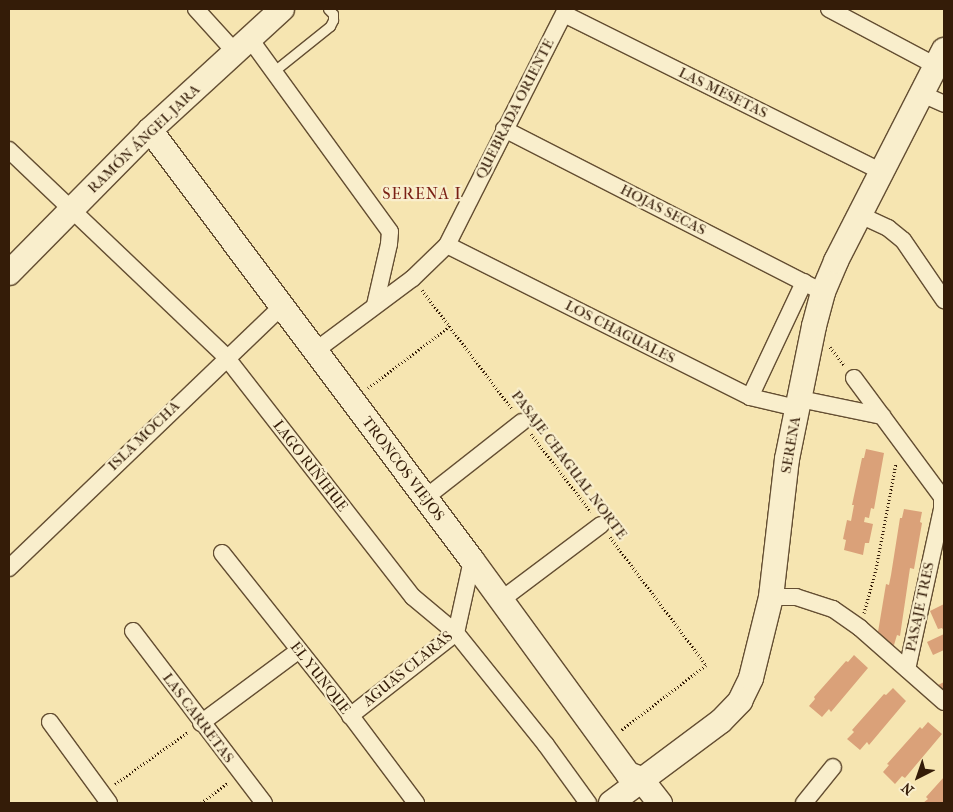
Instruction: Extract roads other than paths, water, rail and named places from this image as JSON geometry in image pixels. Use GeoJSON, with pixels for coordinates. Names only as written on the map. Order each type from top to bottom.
{"type":"FeatureCollection","features":[{"type":"Feature","properties":{"kind":"street"},"geometry":{"type":"LineString","coordinates":[[196,9],[274,71],[390,232],[375,305]]}},
{"type":"Feature","properties":{"kind":"street","name":"RAMÓN ÁNGEL JARA"},"geometry":{"type":"LineString","coordinates":[[9,273],[150,130],[282,9]]}},
{"type":"Feature","properties":{"kind":"street"},"geometry":{"type":"LineString","coordinates":[[829,9],[940,58]]}},
{"type":"Feature","properties":{"kind":"street","name":"QUEBRADA ORIENTE"},"geometry":{"type":"LineString","coordinates":[[315,351],[413,278],[447,245],[565,11]]}},
{"type":"Feature","properties":{"kind":"street","name":"LAS MESETAS"},"geometry":{"type":"LineString","coordinates":[[565,11],[882,172]]}},
{"type":"Feature","properties":{"kind":"street","name":"SERENA"},"geometry":{"type":"LineString","coordinates":[[750,397],[813,286],[860,214],[940,58]]}},
{"type":"Feature","properties":{"kind":"street"},"geometry":{"type":"LineString","coordinates":[[922,94],[944,104]]}},
{"type":"Feature","properties":{"kind":"street","name":"HOJAS SECAS"},"geometry":{"type":"LineString","coordinates":[[504,129],[813,286]]}},
{"type":"Feature","properties":{"kind":"street","name":"TRONCOS VIEJOS"},"geometry":{"type":"LineString","coordinates":[[150,130],[472,560],[628,774],[641,780],[660,803]]}},
{"type":"Feature","properties":{"kind":"street","name":"LAGO RIÑIHUE"},"geometry":{"type":"LineString","coordinates":[[9,150],[226,357],[412,597],[456,633],[546,745],[588,803]]}},
{"type":"Feature","properties":{"kind":"street"},"geometry":{"type":"LineString","coordinates":[[860,214],[888,228],[903,240],[944,300]]}},
{"type":"Feature","properties":{"kind":"street","name":"LOS CHAGUALES"},"geometry":{"type":"LineString","coordinates":[[447,245],[750,397],[798,403]]}},
{"type":"Feature","properties":{"kind":"street","name":"SERENA"},"geometry":{"type":"LineString","coordinates":[[611,803],[721,721],[740,701],[751,678],[771,597],[787,459],[814,326],[813,286]]}},
{"type":"Feature","properties":{"kind":"street","name":"ISLA MOCHA"},"geometry":{"type":"LineString","coordinates":[[9,568],[226,357],[282,306]]}},
{"type":"Feature","properties":{"kind":"street","name":"PASAJE TRES"},"geometry":{"type":"LineString","coordinates":[[854,378],[942,498],[942,509],[907,669]]}},
{"type":"Feature","properties":{"kind":"street"},"geometry":{"type":"LineString","coordinates":[[798,403],[882,416]]}},
{"type":"Feature","properties":{"kind":"street"},"geometry":{"type":"LineString","coordinates":[[425,498],[522,422]]}},
{"type":"Feature","properties":{"kind":"street"},"geometry":{"type":"LineString","coordinates":[[501,600],[601,525]]}},
{"type":"Feature","properties":{"kind":"street","name":"EL YUNQUE"},"geometry":{"type":"LineString","coordinates":[[222,553],[416,803]]}},
{"type":"Feature","properties":{"kind":"street","name":"AGUAS CLARAS"},"geometry":{"type":"LineString","coordinates":[[350,716],[456,633],[472,560]]}},
{"type":"Feature","properties":{"kind":"street"},"geometry":{"type":"LineString","coordinates":[[771,597],[796,596],[833,609],[860,628],[944,702]]}},
{"type":"Feature","properties":{"kind":"street","name":"LAS CARRETAS"},"geometry":{"type":"LineString","coordinates":[[133,631],[201,723],[264,803]]}},
{"type":"Feature","properties":{"kind":"street"},"geometry":{"type":"LineString","coordinates":[[201,723],[298,650]]}},
{"type":"Feature","properties":{"kind":"street"},"geometry":{"type":"LineString","coordinates":[[50,722],[106,798]]}},
{"type":"Feature","properties":{"kind":"street"},"geometry":{"type":"LineString","coordinates":[[804,803],[833,767]]}},
{"type":"Feature","properties":{"kind":"lane"},"geometry":{"type":"LineString","coordinates":[[274,71],[330,26],[333,14],[328,9]]}},
{"type":"Feature","properties":{"kind":"district","name":"SERENA I"},"geometry":{"type":"Point","coordinates":[422,194]}}]}
